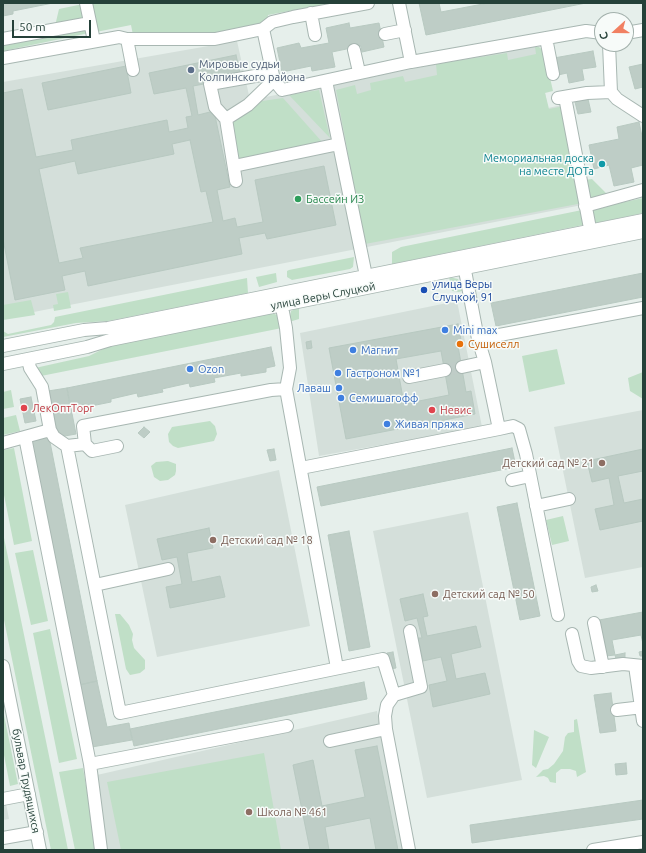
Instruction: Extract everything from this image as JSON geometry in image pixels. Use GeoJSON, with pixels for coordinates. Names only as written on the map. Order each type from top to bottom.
{"type":"FeatureCollection","features":[{"type":"Feature","properties":{"kind":"street"},"geometry":{"type":"LineString","coordinates":[[86,3],[94,41]]}},
{"type":"Feature","properties":{"kind":"street"},"geometry":{"type":"LineString","coordinates":[[3,58],[118,37],[128,39],[215,39],[263,29],[272,22],[368,3]]}},
{"type":"Feature","properties":{"kind":"street"},"geometry":{"type":"LineString","coordinates":[[399,3],[411,62]]}},
{"type":"Feature","properties":{"kind":"street"},"geometry":{"type":"LineString","coordinates":[[312,13],[316,35]]}},
{"type":"Feature","properties":{"kind":"street"},"geometry":{"type":"LineString","coordinates":[[3,40],[90,22]]}},
{"type":"Feature","properties":{"kind":"street"},"geometry":{"type":"LineString","coordinates":[[263,29],[273,76],[282,90],[326,81],[358,72],[594,31]]}},
{"type":"Feature","properties":{"kind":"street"},"geometry":{"type":"LineString","coordinates":[[385,34],[404,30]]}},
{"type":"Feature","properties":{"kind":"street"},"geometry":{"type":"LineString","coordinates":[[546,38],[552,74]]}},
{"type":"Feature","properties":{"kind":"street"},"geometry":{"type":"LineString","coordinates":[[128,39],[134,70]]}},
{"type":"Feature","properties":{"kind":"street"},"geometry":{"type":"LineString","coordinates":[[354,50],[358,72]]}},
{"type":"Feature","properties":{"kind":"street"},"geometry":{"type":"LineString","coordinates":[[609,52],[611,92],[617,99],[643,116]]}},
{"type":"Feature","properties":{"kind":"street"},"geometry":{"type":"LineString","coordinates":[[226,118],[248,105],[273,76]]}},
{"type":"Feature","properties":{"kind":"street"},"geometry":{"type":"LineString","coordinates":[[236,181],[226,118],[215,107],[210,84],[273,76]]}},
{"type":"Feature","properties":{"kind":"street"},"geometry":{"type":"LineString","coordinates":[[326,81],[366,276]]}},
{"type":"Feature","properties":{"kind":"street"},"geometry":{"type":"LineString","coordinates":[[591,236],[562,97],[587,92],[611,92]]}},
{"type":"Feature","properties":{"kind":"street"},"geometry":{"type":"LineString","coordinates":[[234,166],[339,144]]}},
{"type":"Feature","properties":{"kind":"street"},"geometry":{"type":"LineString","coordinates":[[585,206],[643,190]]}},
{"type":"Feature","properties":{"kind":"street","name":"улица Веры Слуцкой"},"geometry":{"type":"LineString","coordinates":[[3,346],[84,330],[108,328],[281,299],[591,236],[643,220]]}},
{"type":"Feature","properties":{"kind":"street","name":"улица Веры Слуцкой"},"geometry":{"type":"LineString","coordinates":[[591,236],[643,232]]}},
{"type":"Feature","properties":{"kind":"street"},"geometry":{"type":"LineString","coordinates":[[463,262],[478,339],[485,362],[499,429]]}},
{"type":"Feature","properties":{"kind":"street","name":"улица Веры Слуцкой"},"geometry":{"type":"LineString","coordinates":[[3,364],[87,347],[110,340],[281,299],[366,276],[463,262]]}},
{"type":"Feature","properties":{"kind":"street"},"geometry":{"type":"LineString","coordinates":[[281,299],[290,368],[286,389],[337,668]]}},
{"type":"Feature","properties":{"kind":"street"},"geometry":{"type":"LineString","coordinates":[[478,339],[643,308]]}},
{"type":"Feature","properties":{"kind":"street"},"geometry":{"type":"LineString","coordinates":[[28,359],[30,368],[42,387],[50,430],[54,437],[67,446],[85,444]]}},
{"type":"Feature","properties":{"kind":"street"},"geometry":{"type":"LineString","coordinates":[[462,367],[485,362]]}},
{"type":"Feature","properties":{"kind":"street"},"geometry":{"type":"LineString","coordinates":[[409,377],[445,370]]}},
{"type":"Feature","properties":{"kind":"street"},"geometry":{"type":"LineString","coordinates":[[117,446],[92,451],[85,444],[83,426],[271,390],[286,389]]}},
{"type":"Feature","properties":{"kind":"street"},"geometry":{"type":"LineString","coordinates":[[301,468],[513,426],[519,429],[558,615]]}},
{"type":"Feature","properties":{"kind":"street"},"geometry":{"type":"LineString","coordinates":[[3,443],[50,430]]}},
{"type":"Feature","properties":{"kind":"street"},"geometry":{"type":"LineString","coordinates":[[25,437],[90,764],[101,850]]}},
{"type":"Feature","properties":{"kind":"street"},"geometry":{"type":"LineString","coordinates":[[67,446],[120,713],[383,659],[394,695]]}},
{"type":"Feature","properties":{"kind":"street"},"geometry":{"type":"LineString","coordinates":[[512,480],[530,476]]}},
{"type":"Feature","properties":{"kind":"street"},"geometry":{"type":"LineString","coordinates":[[536,506],[569,499]]}},
{"type":"Feature","properties":{"kind":"street"},"geometry":{"type":"LineString","coordinates":[[95,585],[168,570]]}},
{"type":"Feature","properties":{"kind":"street"},"geometry":{"type":"LineString","coordinates":[[594,623],[603,667]]}},
{"type":"Feature","properties":{"kind":"street"},"geometry":{"type":"LineString","coordinates":[[409,850],[384,716],[387,704],[394,695],[421,687],[410,631]]}},
{"type":"Feature","properties":{"kind":"street"},"geometry":{"type":"LineString","coordinates":[[572,634],[578,661],[581,666],[591,668],[623,664],[639,666],[643,722]]}},
{"type":"Feature","properties":{"kind":"street","name":"бульвар Трудящихся"},"geometry":{"type":"LineString","coordinates":[[3,666],[40,850]]}},
{"type":"Feature","properties":{"kind":"street"},"geometry":{"type":"LineString","coordinates":[[617,710],[642,707]]}},
{"type":"Feature","properties":{"kind":"street"},"geometry":{"type":"LineString","coordinates":[[90,764],[287,726]]}},
{"type":"Feature","properties":{"kind":"street"},"geometry":{"type":"LineString","coordinates":[[330,741],[386,729]]}},
{"type":"Feature","properties":{"kind":"street"},"geometry":{"type":"LineString","coordinates":[[3,799],[29,794]]}},
{"type":"Feature","properties":{"kind":"street"},"geometry":{"type":"LineString","coordinates":[[3,838],[37,832]]}},
{"type":"Feature","properties":{"kind":"street"},"geometry":{"type":"LineString","coordinates":[[593,850],[643,842]]}},
{"type":"Feature","properties":{"kind":"shaded area"},"geometry":{"type":"Polygon","coordinates":[[[237,41],[250,100],[536,45],[548,108],[562,105],[582,205],[3,318],[3,82],[237,41]]]}},
{"type":"Feature","properties":{"kind":"shaded area"},"geometry":{"type":"Polygon","coordinates":[[[457,301],[482,427],[319,456],[300,333],[457,301]]]}},
{"type":"Feature","properties":{"kind":"shaded area","name":"Детский сад № 21"},"geometry":{"type":"Polygon","coordinates":[[[643,410],[643,567],[585,578],[554,427],[643,410]]]}},
{"type":"Feature","properties":{"kind":"shaded area","name":"Детский сад № 18"},"geometry":{"type":"Polygon","coordinates":[[[279,470],[310,626],[157,657],[125,505],[279,470]]]}},
{"type":"Feature","properties":{"kind":"shaded area","name":"Детский сад № 50"},"geometry":{"type":"Polygon","coordinates":[[[468,512],[522,780],[427,798],[373,531],[468,512]]]}},
{"type":"Feature","properties":{"kind":"shaded area","name":"Школа № 461"},"geometry":{"type":"Polygon","coordinates":[[[377,711],[405,850],[106,850],[97,775],[377,711]]]}},
{"type":"Feature","properties":{"kind":"shaded area"},"geometry":{"type":"Polygon","coordinates":[[[3,788],[9,819],[3,820],[3,788]]]}},
{"type":"Feature","properties":{"kind":"green space"},"geometry":{"type":"Polygon","coordinates":[[[89,3],[332,3],[268,15],[267,23],[200,36],[133,35],[131,25],[96,32],[89,3]]]}},
{"type":"Feature","properties":{"kind":"green space"},"geometry":{"type":"Polygon","coordinates":[[[83,4],[84,18],[55,26],[59,9],[83,4]]]}},
{"type":"Feature","properties":{"kind":"green space"},"geometry":{"type":"Polygon","coordinates":[[[86,29],[89,33],[3,51],[3,43],[86,29]]]}},
{"type":"Feature","properties":{"kind":"green space"},"geometry":{"type":"Polygon","coordinates":[[[535,47],[539,47],[544,51],[553,91],[545,93],[549,109],[564,106],[583,203],[365,244],[336,90],[355,85],[357,94],[371,90],[370,83],[403,76],[405,82],[437,75],[436,64],[507,53],[508,60],[536,54],[535,47]]]}},
{"type":"Feature","properties":{"kind":"green space"},"geometry":{"type":"Polygon","coordinates":[[[319,90],[330,138],[289,95],[319,90]]]}},
{"type":"Feature","properties":{"kind":"green space"},"geometry":{"type":"Polygon","coordinates":[[[283,98],[323,143],[237,160],[229,120],[255,102],[283,98]]]}},
{"type":"Feature","properties":{"kind":"green space"},"geometry":{"type":"Polygon","coordinates":[[[592,179],[608,197],[590,201],[585,180],[592,179]]]}},
{"type":"Feature","properties":{"kind":"green space"},"geometry":{"type":"Polygon","coordinates":[[[643,198],[643,213],[596,223],[592,209],[643,198]]]}},
{"type":"Feature","properties":{"kind":"green space"},"geometry":{"type":"Polygon","coordinates":[[[582,210],[583,225],[392,264],[392,252],[401,247],[582,210]]]}},
{"type":"Feature","properties":{"kind":"green space"},"geometry":{"type":"Polygon","coordinates":[[[354,257],[353,267],[350,269],[292,280],[287,277],[287,271],[289,270],[354,257]]]}},
{"type":"Feature","properties":{"kind":"green space"},"geometry":{"type":"Polygon","coordinates":[[[276,273],[277,282],[259,287],[256,277],[276,273]]]}},
{"type":"Feature","properties":{"kind":"green space"},"geometry":{"type":"Polygon","coordinates":[[[449,277],[458,279],[464,290],[459,292],[452,291],[449,277]]]}},
{"type":"Feature","properties":{"kind":"green space"},"geometry":{"type":"Polygon","coordinates":[[[247,278],[248,293],[108,321],[76,323],[3,337],[3,331],[8,334],[51,325],[54,322],[55,317],[247,278]]]}},
{"type":"Feature","properties":{"kind":"green space"},"geometry":{"type":"Polygon","coordinates":[[[68,292],[71,308],[54,311],[53,305],[58,304],[56,294],[68,292]]]}},
{"type":"Feature","properties":{"kind":"green space"},"geometry":{"type":"Polygon","coordinates":[[[31,300],[35,315],[3,320],[3,305],[31,300]]]}},
{"type":"Feature","properties":{"kind":"green space"},"geometry":{"type":"Polygon","coordinates":[[[299,307],[299,319],[289,322],[291,311],[299,307]]]}},
{"type":"Feature","properties":{"kind":"green space"},"geometry":{"type":"Polygon","coordinates":[[[272,313],[277,315],[282,328],[41,376],[35,368],[89,356],[109,346],[272,313]]]}},
{"type":"Feature","properties":{"kind":"green space"},"geometry":{"type":"Polygon","coordinates":[[[557,349],[565,384],[529,392],[522,356],[557,349]]]}},
{"type":"Feature","properties":{"kind":"green space"},"geometry":{"type":"Polygon","coordinates":[[[643,372],[643,399],[630,391],[628,378],[643,372]]]}},
{"type":"Feature","properties":{"kind":"green space"},"geometry":{"type":"Polygon","coordinates":[[[11,390],[14,407],[3,409],[3,392],[11,390]]]}},
{"type":"Feature","properties":{"kind":"green space"},"geometry":{"type":"Polygon","coordinates":[[[16,415],[20,431],[3,435],[3,418],[16,415]]]}},
{"type":"Feature","properties":{"kind":"green space"},"geometry":{"type":"Polygon","coordinates":[[[210,421],[215,426],[217,434],[214,441],[178,448],[169,442],[168,434],[172,427],[210,421]]]}},
{"type":"Feature","properties":{"kind":"green space"},"geometry":{"type":"Polygon","coordinates":[[[14,448],[32,541],[14,545],[3,490],[3,450],[14,448]]]}},
{"type":"Feature","properties":{"kind":"green space"},"geometry":{"type":"Polygon","coordinates":[[[168,461],[176,464],[175,475],[168,480],[160,481],[154,477],[151,466],[156,462],[168,461]]]}},
{"type":"Feature","properties":{"kind":"green space"},"geometry":{"type":"Polygon","coordinates":[[[563,516],[569,541],[552,545],[546,520],[563,516]]]}},
{"type":"Feature","properties":{"kind":"green space"},"geometry":{"type":"Polygon","coordinates":[[[3,533],[68,850],[51,850],[3,615],[3,533]]]}},
{"type":"Feature","properties":{"kind":"green space"},"geometry":{"type":"Polygon","coordinates":[[[33,550],[48,621],[31,625],[15,553],[33,550]]]}},
{"type":"Feature","properties":{"kind":"green space"},"geometry":{"type":"Polygon","coordinates":[[[115,614],[120,614],[129,625],[133,634],[132,640],[134,648],[145,660],[145,669],[140,673],[130,675],[126,669],[115,614]]]}},
{"type":"Feature","properties":{"kind":"green space"},"geometry":{"type":"Polygon","coordinates":[[[50,629],[77,759],[59,763],[33,633],[50,629]]]}},
{"type":"Feature","properties":{"kind":"green space"},"geometry":{"type":"Polygon","coordinates":[[[3,710],[18,784],[10,786],[3,750],[3,710]]]}},
{"type":"Feature","properties":{"kind":"green space"},"geometry":{"type":"Polygon","coordinates":[[[577,719],[586,772],[577,777],[576,771],[561,769],[556,773],[556,783],[550,782],[548,778],[544,776],[536,777],[543,770],[548,769],[554,764],[563,751],[565,737],[568,733],[574,732],[574,720],[577,719]]]}},
{"type":"Feature","properties":{"kind":"green space"},"geometry":{"type":"Polygon","coordinates":[[[534,730],[549,737],[536,768],[532,765],[534,730]]]}},
{"type":"Feature","properties":{"kind":"green space"},"geometry":{"type":"Polygon","coordinates":[[[264,753],[281,850],[121,850],[107,782],[264,753]]]}},
{"type":"Feature","properties":{"kind":"green space"},"geometry":{"type":"Polygon","coordinates":[[[83,768],[96,850],[75,850],[59,772],[83,768]]]}},
{"type":"Feature","properties":{"kind":"building"},"geometry":{"type":"Polygon","coordinates":[[[3,3],[53,3],[13,11],[13,14],[3,16],[3,3]]]}},
{"type":"Feature","properties":{"kind":"building"},"geometry":{"type":"Polygon","coordinates":[[[419,3],[439,3],[441,12],[488,3],[586,3],[426,35],[419,3]]]}},
{"type":"Feature","properties":{"kind":"building"},"geometry":{"type":"Polygon","coordinates":[[[349,23],[350,28],[379,23],[384,47],[362,52],[361,46],[332,52],[335,67],[312,71],[311,66],[282,72],[277,48],[299,43],[301,48],[329,43],[326,28],[349,23]]]}},
{"type":"Feature","properties":{"kind":"building"},"geometry":{"type":"Polygon","coordinates":[[[593,51],[596,67],[582,69],[584,80],[569,83],[567,73],[558,75],[554,58],[593,51]]]}},
{"type":"Feature","properties":{"kind":"building"},"geometry":{"type":"Polygon","coordinates":[[[236,55],[241,77],[193,86],[198,115],[214,111],[230,187],[217,190],[223,221],[235,218],[237,227],[263,222],[255,180],[324,166],[336,225],[267,239],[265,233],[239,238],[242,254],[88,286],[85,271],[62,276],[65,290],[15,300],[3,239],[3,93],[22,89],[36,157],[73,150],[71,140],[167,120],[169,132],[188,128],[186,117],[192,116],[186,88],[154,94],[149,73],[236,55]],[[190,140],[172,144],[174,154],[78,174],[75,161],[39,169],[59,263],[83,258],[80,248],[213,222],[206,191],[201,192],[190,140]]]}},
{"type":"Feature","properties":{"kind":"building"},"geometry":{"type":"Polygon","coordinates":[[[643,64],[643,87],[635,89],[629,67],[643,64]]]}},
{"type":"Feature","properties":{"kind":"building"},"geometry":{"type":"Polygon","coordinates":[[[126,66],[131,93],[48,110],[42,83],[126,66]]]}},
{"type":"Feature","properties":{"kind":"building"},"geometry":{"type":"Polygon","coordinates":[[[588,99],[591,112],[578,114],[575,102],[588,99]]]}},
{"type":"Feature","properties":{"kind":"building"},"geometry":{"type":"Polygon","coordinates":[[[639,122],[643,141],[643,165],[631,168],[634,182],[614,186],[609,165],[594,169],[589,145],[619,139],[617,127],[639,122]]]}},
{"type":"Feature","properties":{"kind":"building"},"geometry":{"type":"Polygon","coordinates":[[[643,273],[643,297],[496,326],[491,303],[643,273]]]}},
{"type":"Feature","properties":{"kind":"building"},"geometry":{"type":"Polygon","coordinates":[[[458,324],[462,345],[458,346],[466,392],[471,391],[475,414],[346,439],[329,348],[458,324]],[[441,351],[396,359],[404,404],[449,395],[441,351]]]}},
{"type":"Feature","properties":{"kind":"building"},"geometry":{"type":"Polygon","coordinates":[[[311,341],[312,348],[307,349],[306,342],[311,341]]]}},
{"type":"Feature","properties":{"kind":"building"},"geometry":{"type":"Polygon","coordinates":[[[271,347],[275,366],[266,368],[266,372],[241,376],[241,373],[214,378],[215,382],[190,387],[189,383],[162,389],[163,392],[138,397],[137,393],[111,399],[111,402],[86,407],[86,404],[70,407],[67,388],[271,347]]]}},
{"type":"Feature","properties":{"kind":"building"},"geometry":{"type":"Polygon","coordinates":[[[67,388],[76,434],[59,437],[56,432],[48,391],[67,388]]]}},
{"type":"Feature","properties":{"kind":"building"},"geometry":{"type":"Polygon","coordinates":[[[31,397],[36,421],[25,423],[20,399],[31,397]]]}},
{"type":"Feature","properties":{"kind":"building"},"geometry":{"type":"Polygon","coordinates":[[[144,427],[150,432],[144,438],[138,433],[144,427]]]}},
{"type":"Feature","properties":{"kind":"building"},"geometry":{"type":"Polygon","coordinates":[[[49,437],[97,681],[79,685],[31,440],[49,437]]]}},
{"type":"Feature","properties":{"kind":"building"},"geometry":{"type":"Polygon","coordinates":[[[512,448],[516,467],[321,506],[317,487],[512,448]]]}},
{"type":"Feature","properties":{"kind":"building"},"geometry":{"type":"Polygon","coordinates":[[[274,449],[276,460],[270,461],[267,450],[274,449]]]}},
{"type":"Feature","properties":{"kind":"building"},"geometry":{"type":"Polygon","coordinates":[[[643,449],[643,471],[618,476],[624,503],[643,499],[643,521],[600,530],[595,509],[614,505],[609,478],[592,482],[587,461],[643,449]]]}},
{"type":"Feature","properties":{"kind":"building"},"geometry":{"type":"Polygon","coordinates":[[[517,503],[540,616],[520,620],[497,507],[517,503]]]}},
{"type":"Feature","properties":{"kind":"building"},"geometry":{"type":"Polygon","coordinates":[[[209,528],[213,548],[187,553],[192,582],[220,576],[225,597],[170,608],[166,587],[182,584],[177,557],[162,560],[157,539],[209,528]]]}},
{"type":"Feature","properties":{"kind":"building"},"geometry":{"type":"Polygon","coordinates":[[[349,531],[370,647],[349,651],[328,535],[349,531]]]}},
{"type":"Feature","properties":{"kind":"building"},"geometry":{"type":"Polygon","coordinates":[[[596,585],[598,591],[592,592],[591,587],[596,585]]]}},
{"type":"Feature","properties":{"kind":"building"},"geometry":{"type":"Polygon","coordinates":[[[423,594],[428,616],[423,617],[427,636],[476,626],[481,647],[451,654],[456,679],[485,673],[490,694],[433,707],[429,685],[447,681],[441,657],[423,661],[418,638],[422,638],[417,618],[405,621],[400,599],[423,594]]]}},
{"type":"Feature","properties":{"kind":"building"},"geometry":{"type":"Polygon","coordinates":[[[643,612],[643,644],[641,635],[612,640],[615,655],[606,656],[599,620],[643,612]]]}},
{"type":"Feature","properties":{"kind":"building"},"geometry":{"type":"Polygon","coordinates":[[[643,651],[643,656],[640,656],[639,652],[643,651]]]}},
{"type":"Feature","properties":{"kind":"building"},"geometry":{"type":"Polygon","coordinates":[[[393,652],[396,668],[390,669],[387,653],[393,652]]]}},
{"type":"Feature","properties":{"kind":"building"},"geometry":{"type":"Polygon","coordinates":[[[625,653],[625,658],[616,659],[615,655],[625,653]]]}},
{"type":"Feature","properties":{"kind":"building"},"geometry":{"type":"Polygon","coordinates":[[[97,681],[107,727],[129,723],[132,740],[92,747],[79,685],[97,681]]]}},
{"type":"Feature","properties":{"kind":"building"},"geometry":{"type":"Polygon","coordinates":[[[364,682],[367,699],[134,746],[130,729],[364,682]]]}},
{"type":"Feature","properties":{"kind":"building"},"geometry":{"type":"Polygon","coordinates":[[[611,693],[616,731],[600,733],[594,695],[611,693]]]}},
{"type":"Feature","properties":{"kind":"building"},"geometry":{"type":"Polygon","coordinates":[[[377,746],[398,850],[376,850],[370,818],[325,827],[329,850],[310,850],[293,765],[313,760],[322,806],[365,797],[355,750],[377,746]]]}},
{"type":"Feature","properties":{"kind":"building"},"geometry":{"type":"Polygon","coordinates":[[[626,763],[627,774],[616,775],[615,764],[626,763]]]}},
{"type":"Feature","properties":{"kind":"building"},"geometry":{"type":"Polygon","coordinates":[[[643,800],[643,819],[472,843],[470,825],[643,800]]]}},
{"type":"Feature","properties":{"kind":"tunnel"},"geometry":{"type":"LineString","coordinates":[[445,370],[462,367]]}},
{"type":"Feature","properties":{"kind":"place","name":"Мировые судьи Колпинского района"},"geometry":{"type":"Point","coordinates":[191,70]}},
{"type":"Feature","properties":{"kind":"place","name":"Мемориальная доска на месте ДОТа"},"geometry":{"type":"Point","coordinates":[602,164]}},
{"type":"Feature","properties":{"kind":"place","name":"Бассейн ИЗ"},"geometry":{"type":"Point","coordinates":[298,199]}},
{"type":"Feature","properties":{"kind":"place","name":"улица Веры Слуцкой, 91"},"geometry":{"type":"Point","coordinates":[424,290]}},
{"type":"Feature","properties":{"kind":"place","name":"Mini max"},"geometry":{"type":"Point","coordinates":[445,330]}},
{"type":"Feature","properties":{"kind":"place","name":"Сушиселл"},"geometry":{"type":"Point","coordinates":[460,344]}},
{"type":"Feature","properties":{"kind":"place","name":"Магнит"},"geometry":{"type":"Point","coordinates":[353,350]}},
{"type":"Feature","properties":{"kind":"place","name":"Ozon"},"geometry":{"type":"Point","coordinates":[190,369]}},
{"type":"Feature","properties":{"kind":"place","name":"Гастроном №1"},"geometry":{"type":"Point","coordinates":[338,373]}},
{"type":"Feature","properties":{"kind":"place","name":"Лаваш"},"geometry":{"type":"Point","coordinates":[339,388]}},
{"type":"Feature","properties":{"kind":"place","name":"Семишагофф"},"geometry":{"type":"Point","coordinates":[341,398]}},
{"type":"Feature","properties":{"kind":"place","name":"ЛекОптТорг"},"geometry":{"type":"Point","coordinates":[24,408]}},
{"type":"Feature","properties":{"kind":"place","name":"Невис"},"geometry":{"type":"Point","coordinates":[432,410]}},
{"type":"Feature","properties":{"kind":"place","name":"Живая пряжа"},"geometry":{"type":"Point","coordinates":[387,424]}},
{"type":"Feature","properties":{"kind":"place","name":"Детский сад № 21"},"geometry":{"type":"Point","coordinates":[602,463]}},
{"type":"Feature","properties":{"kind":"place","name":"Детский сад № 18"},"geometry":{"type":"Point","coordinates":[213,540]}},
{"type":"Feature","properties":{"kind":"place","name":"Детский сад № 50"},"geometry":{"type":"Point","coordinates":[435,594]}},
{"type":"Feature","properties":{"kind":"place","name":"Школа № 461"},"geometry":{"type":"Point","coordinates":[249,812]}}]}
